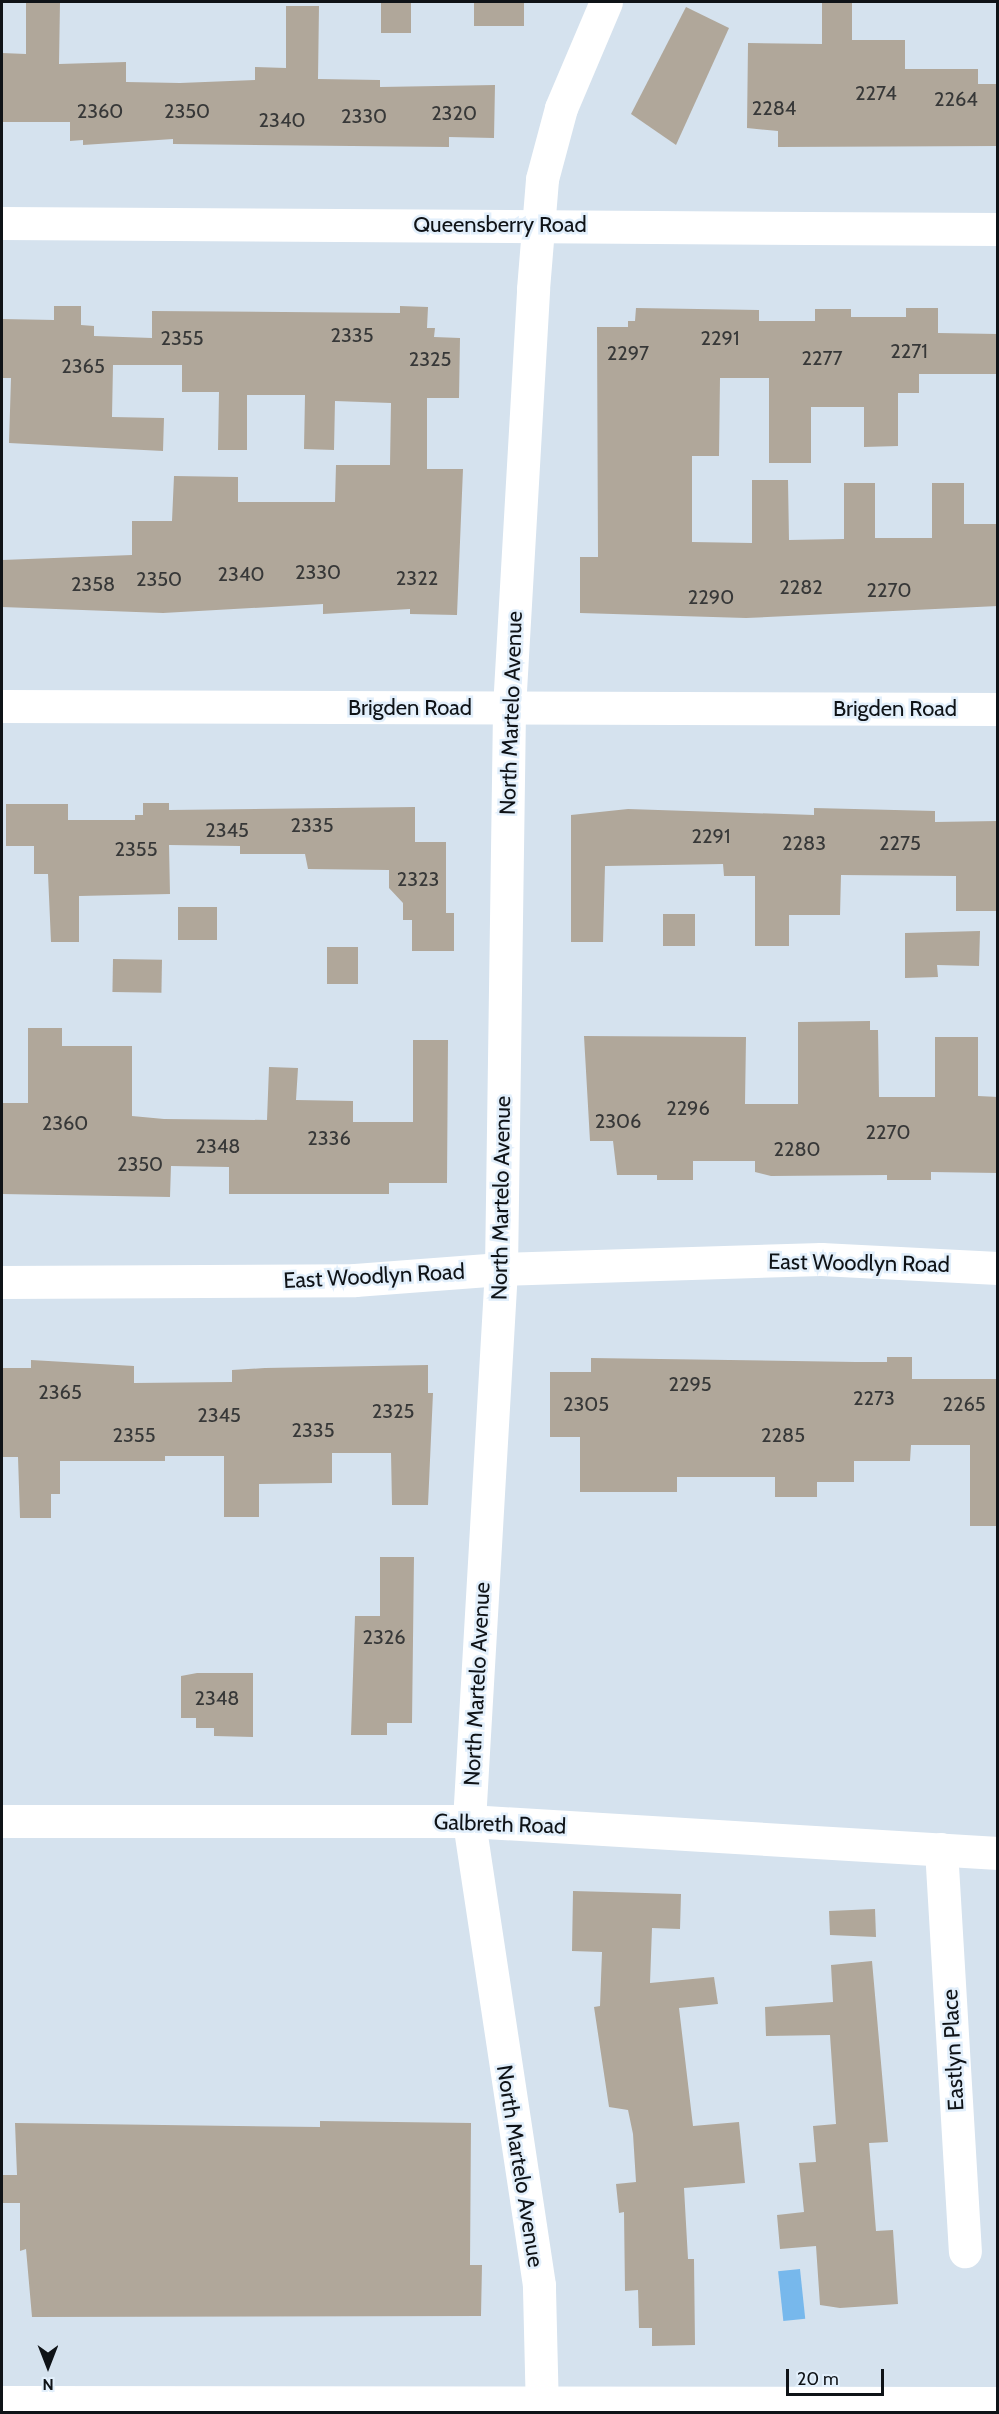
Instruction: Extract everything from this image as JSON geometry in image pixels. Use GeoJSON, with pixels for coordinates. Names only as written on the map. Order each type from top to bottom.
{"type":"FeatureCollection","features":[{"type":"Feature","properties":{"kind":"street","name":"North Martelo Avenue"},"geometry":{"type":"LineString","coordinates":[[542,2407],[539,2285],[469,1821],[501,1269],[509,708],[538,225],[542,178],[561,108],[606,2]]}},
{"type":"Feature","properties":{"kind":"street","name":"Queensberry Road"},"geometry":{"type":"LineString","coordinates":[[2,223],[998,229]]}},
{"type":"Feature","properties":{"kind":"street","name":"Brigden Road"},"geometry":{"type":"LineString","coordinates":[[2,706],[998,709]]}},
{"type":"Feature","properties":{"kind":"street","name":"East Woodlyn Road"},"geometry":{"type":"LineString","coordinates":[[2,1282],[355,1280],[501,1269],[821,1259],[998,1268]]}},
{"type":"Feature","properties":{"kind":"street","name":"Galbreth Road"},"geometry":{"type":"LineString","coordinates":[[2,1821],[469,1821],[998,1853]]}},
{"type":"Feature","properties":{"kind":"street","name":"Eastlyn Place"},"geometry":{"type":"LineString","coordinates":[[941,1849],[965,2251]]}},
{"type":"Feature","properties":{"kind":"street"},"geometry":{"type":"LineString","coordinates":[[22,2406],[542,2407],[998,2403]]}},
{"type":"Feature","properties":{"kind":"water"},"geometry":{"type":"Polygon","coordinates":[[[800,2269],[805,2319],[783,2321],[778,2271],[800,2269]]]}},
{"type":"Feature","properties":{"kind":"building"},"geometry":{"type":"Polygon","coordinates":[[[26,2],[60,2],[59,64],[126,62],[126,82],[180,83],[255,80],[255,67],[286,68],[286,6],[319,6],[318,79],[380,80],[380,87],[495,85],[494,138],[449,137],[449,147],[173,144],[173,139],[83,145],[83,140],[70,141],[70,122],[2,122],[2,53],[26,54],[26,2]]]}},
{"type":"Feature","properties":{"kind":"building"},"geometry":{"type":"Polygon","coordinates":[[[381,2],[411,2],[411,33],[381,33],[381,2]]]}},
{"type":"Feature","properties":{"kind":"building"},"geometry":{"type":"Polygon","coordinates":[[[474,2],[524,2],[524,26],[474,26],[474,2]]]}},
{"type":"Feature","properties":{"kind":"building"},"geometry":{"type":"Polygon","coordinates":[[[822,2],[852,2],[852,40],[905,40],[905,69],[978,69],[978,84],[996,84],[996,146],[778,147],[778,131],[747,128],[748,43],[822,44],[822,2]]]}},
{"type":"Feature","properties":{"kind":"building"},"geometry":{"type":"Polygon","coordinates":[[[686,7],[729,28],[676,145],[631,114],[686,7]]]}},
{"type":"Feature","properties":{"kind":"building"},"geometry":{"type":"Polygon","coordinates":[[[54,306],[81,306],[81,325],[94,326],[94,336],[152,338],[152,311],[400,313],[400,306],[428,307],[427,328],[435,328],[434,337],[460,338],[459,398],[427,398],[427,469],[463,469],[457,615],[410,614],[410,609],[323,614],[323,604],[163,613],[2,607],[2,560],[132,555],[132,521],[172,521],[174,476],[238,477],[238,502],[335,502],[336,465],[390,465],[391,403],[335,401],[334,450],[304,449],[305,395],[247,395],[247,450],[218,450],[219,392],[182,392],[182,365],[113,365],[112,417],[164,418],[163,451],[9,443],[11,378],[2,378],[2,319],[54,320],[54,306]]]}},
{"type":"Feature","properties":{"kind":"building"},"geometry":{"type":"Polygon","coordinates":[[[636,308],[759,310],[759,321],[815,321],[815,309],[851,309],[851,317],[906,317],[906,308],[938,308],[938,333],[998,334],[998,374],[919,374],[919,393],[898,393],[898,446],[864,447],[864,407],[811,407],[811,463],[769,463],[769,378],[720,378],[719,456],[692,456],[692,542],[752,543],[752,480],[788,480],[789,540],[844,539],[844,483],[875,483],[875,538],[932,538],[932,483],[964,483],[964,524],[998,524],[998,606],[746,618],[580,613],[580,557],[598,557],[597,327],[628,327],[628,321],[635,321],[636,308]]]}},
{"type":"Feature","properties":{"kind":"building"},"geometry":{"type":"Polygon","coordinates":[[[143,803],[169,803],[169,810],[415,807],[415,842],[446,842],[446,913],[454,913],[454,951],[412,951],[412,920],[403,920],[403,903],[389,888],[389,870],[308,869],[305,854],[240,854],[240,846],[169,845],[170,894],[79,896],[79,942],[51,942],[48,874],[34,874],[34,846],[6,846],[6,804],[68,804],[68,820],[135,820],[135,815],[143,815],[143,803]]]}},
{"type":"Feature","properties":{"kind":"building"},"geometry":{"type":"Polygon","coordinates":[[[814,808],[935,811],[935,822],[998,821],[998,911],[956,911],[956,876],[841,875],[840,915],[789,915],[789,946],[755,946],[755,876],[724,876],[723,864],[605,866],[603,942],[571,942],[571,815],[628,809],[814,815],[814,808]]]}},
{"type":"Feature","properties":{"kind":"building"},"geometry":{"type":"Polygon","coordinates":[[[178,907],[217,907],[217,940],[178,940],[178,907]]]}},
{"type":"Feature","properties":{"kind":"building"},"geometry":{"type":"Polygon","coordinates":[[[663,914],[695,914],[695,946],[663,946],[663,914]]]}},
{"type":"Feature","properties":{"kind":"building"},"geometry":{"type":"Polygon","coordinates":[[[980,931],[979,966],[937,965],[938,977],[905,978],[905,933],[980,931]]]}},
{"type":"Feature","properties":{"kind":"building"},"geometry":{"type":"Polygon","coordinates":[[[327,947],[358,947],[358,984],[327,984],[327,947]]]}},
{"type":"Feature","properties":{"kind":"building"},"geometry":{"type":"Polygon","coordinates":[[[113,959],[162,960],[161,993],[112,992],[113,959]]]}},
{"type":"Feature","properties":{"kind":"building"},"geometry":{"type":"Polygon","coordinates":[[[870,1021],[870,1030],[878,1030],[879,1097],[935,1097],[935,1037],[978,1037],[978,1096],[998,1097],[998,1173],[931,1172],[931,1180],[887,1180],[887,1175],[771,1176],[755,1172],[755,1161],[693,1161],[693,1180],[657,1180],[657,1175],[617,1175],[613,1141],[590,1141],[584,1036],[746,1037],[745,1104],[798,1104],[798,1022],[870,1021]]]}},
{"type":"Feature","properties":{"kind":"building"},"geometry":{"type":"Polygon","coordinates":[[[28,1028],[62,1028],[62,1046],[132,1046],[132,1116],[164,1119],[267,1120],[269,1067],[298,1068],[296,1100],[353,1101],[353,1122],[413,1122],[413,1040],[448,1040],[447,1183],[389,1183],[389,1194],[229,1194],[229,1167],[171,1166],[170,1197],[2,1194],[2,1103],[28,1103],[28,1028]]]}},
{"type":"Feature","properties":{"kind":"building"},"geometry":{"type":"Polygon","coordinates":[[[887,1357],[912,1357],[912,1379],[998,1379],[998,1526],[970,1526],[970,1445],[911,1445],[910,1461],[854,1461],[854,1482],[817,1482],[817,1497],[775,1497],[775,1477],[677,1477],[677,1492],[580,1492],[580,1437],[550,1437],[550,1372],[591,1372],[591,1358],[887,1362],[887,1357]]]}},
{"type":"Feature","properties":{"kind":"building"},"geometry":{"type":"Polygon","coordinates":[[[31,1360],[134,1366],[134,1383],[232,1382],[232,1370],[428,1365],[428,1393],[433,1393],[428,1505],[392,1505],[391,1453],[332,1453],[332,1483],[259,1484],[259,1517],[224,1517],[224,1456],[165,1456],[165,1461],[60,1461],[60,1494],[51,1494],[51,1518],[20,1518],[18,1457],[2,1457],[2,1368],[31,1368],[31,1360]]]}},
{"type":"Feature","properties":{"kind":"building"},"geometry":{"type":"Polygon","coordinates":[[[380,1557],[414,1557],[412,1723],[387,1723],[387,1735],[351,1735],[355,1616],[380,1616],[380,1557]]]}},
{"type":"Feature","properties":{"kind":"building"},"geometry":{"type":"Polygon","coordinates":[[[197,1673],[253,1673],[253,1737],[214,1736],[214,1728],[196,1728],[196,1718],[181,1718],[181,1676],[197,1673]]]}},
{"type":"Feature","properties":{"kind":"building"},"geometry":{"type":"Polygon","coordinates":[[[573,1891],[681,1894],[680,1929],[652,1928],[650,1983],[714,1977],[718,2004],[679,2008],[693,2126],[739,2122],[745,2183],[684,2188],[688,2259],[694,2259],[695,2345],[652,2346],[652,2328],[639,2328],[638,2290],[625,2291],[624,2212],[619,2213],[616,2184],[636,2182],[633,2134],[628,2110],[609,2107],[594,2007],[600,2006],[602,1952],[572,1951],[573,1891]]]}},
{"type":"Feature","properties":{"kind":"building"},"geometry":{"type":"Polygon","coordinates":[[[875,1909],[876,1937],[830,1935],[829,1911],[875,1909]]]}},
{"type":"Feature","properties":{"kind":"building"},"geometry":{"type":"Polygon","coordinates":[[[872,1961],[888,2142],[869,2143],[876,2231],[893,2230],[898,2304],[840,2308],[820,2305],[816,2246],[780,2249],[777,2215],[804,2212],[799,2163],[816,2162],[813,2126],[836,2124],[830,2035],[766,2036],[765,2007],[833,2002],[831,1965],[872,1961]]]}},
{"type":"Feature","properties":{"kind":"building"},"geometry":{"type":"Polygon","coordinates":[[[320,2121],[471,2123],[470,2265],[482,2265],[481,2316],[32,2317],[26,2249],[20,2251],[20,2203],[2,2203],[2,2175],[17,2175],[15,2123],[320,2127],[320,2121]]]}}]}
